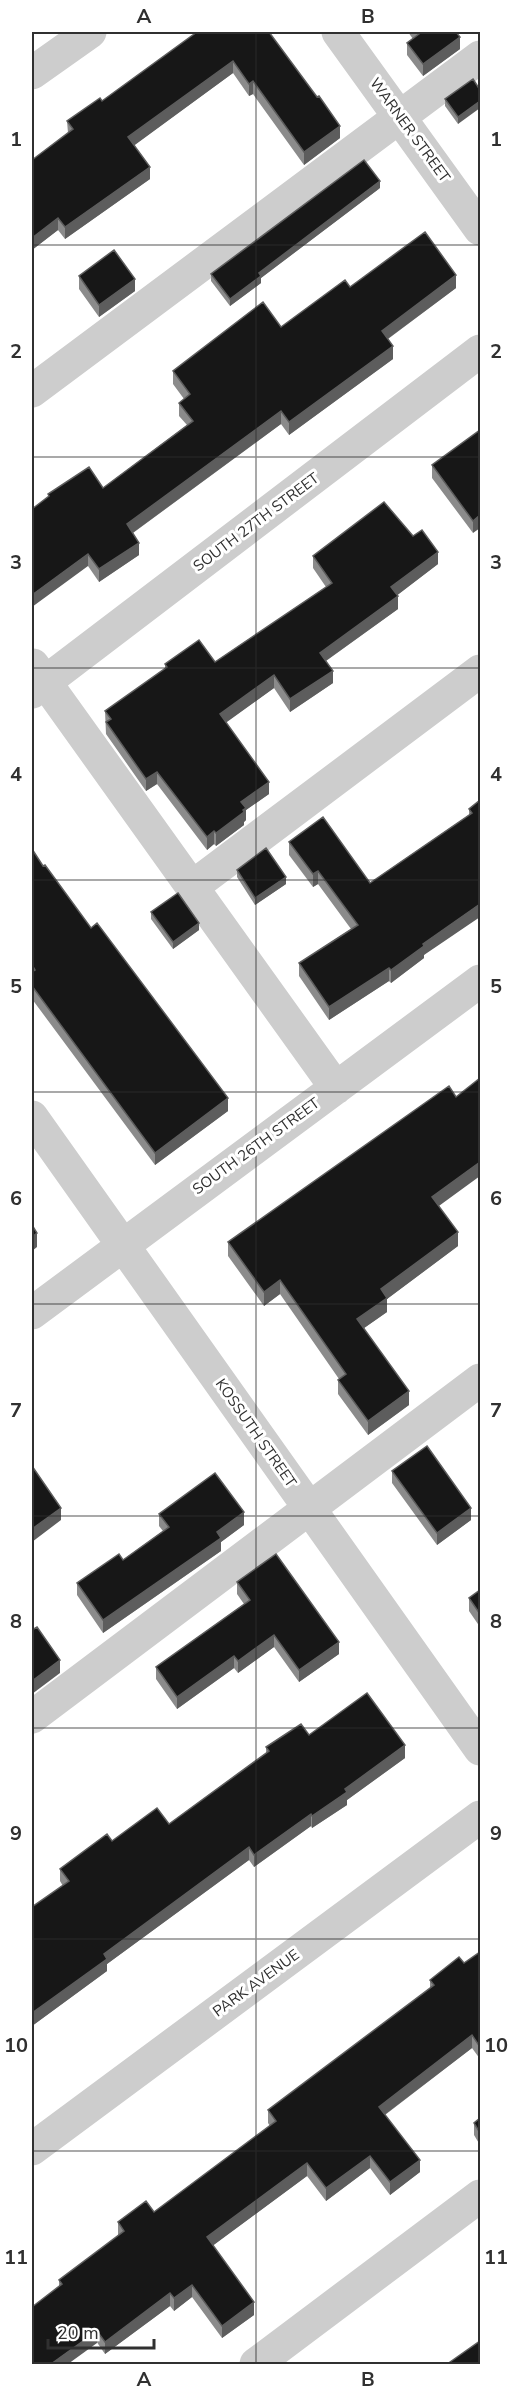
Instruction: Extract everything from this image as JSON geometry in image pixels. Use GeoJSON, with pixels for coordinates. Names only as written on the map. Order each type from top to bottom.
{"type":"FeatureCollection","features":[{"type":"Feature","properties":{"kind":"street"},"geometry":{"type":"LineString","coordinates":[[32,73],[90,32]]}},
{"type":"Feature","properties":{"kind":"street","name":"WARNER STREET"},"geometry":{"type":"LineString","coordinates":[[338,32],[480,229]]}},
{"type":"Feature","properties":{"kind":"street"},"geometry":{"type":"LineString","coordinates":[[32,391],[480,57]]}},
{"type":"Feature","properties":{"kind":"street","name":"SOUTH 27TH STREET"},"geometry":{"type":"LineString","coordinates":[[36,679],[480,351]]}},
{"type":"Feature","properties":{"kind":"street"},"geometry":{"type":"LineString","coordinates":[[192,887],[480,671]]}},
{"type":"Feature","properties":{"kind":"street"},"geometry":{"type":"LineString","coordinates":[[36,679],[192,887],[336,1088]]}},
{"type":"Feature","properties":{"kind":"street","name":"SOUTH 26TH STREET"},"geometry":{"type":"LineString","coordinates":[[32,1313],[480,981]]}},
{"type":"Feature","properties":{"kind":"street","name":"KOSSUTH STREET"},"geometry":{"type":"LineString","coordinates":[[32,1117],[480,1749]]}},
{"type":"Feature","properties":{"kind":"street"},"geometry":{"type":"LineString","coordinates":[[32,1717],[480,1380]]}},
{"type":"Feature","properties":{"kind":"street","name":"PARK AVENUE"},"geometry":{"type":"LineString","coordinates":[[32,2149],[480,1817]]}},
{"type":"Feature","properties":{"kind":"street"},"geometry":{"type":"LineString","coordinates":[[256,2364],[480,2196]]}},
{"type":"Feature","properties":{"kind":"building"},"geometry":{"type":"Polygon","coordinates":[[[197,32],[269,32],[340,126],[304,152],[253,81],[249,84],[233,61],[128,137],[150,167],[65,227],[58,218],[32,238],[32,160],[73,129],[67,121],[100,98],[102,101],[197,32]]]}},
{"type":"Feature","properties":{"kind":"building"},"geometry":{"type":"Polygon","coordinates":[[[417,32],[456,32],[460,37],[423,64],[407,43],[419,34],[417,32]]]}},
{"type":"Feature","properties":{"kind":"building"},"geometry":{"type":"Polygon","coordinates":[[[473,79],[480,90],[480,101],[458,117],[445,99],[473,79]]]}},
{"type":"Feature","properties":{"kind":"building"},"geometry":{"type":"Polygon","coordinates":[[[364,160],[380,181],[259,273],[261,276],[230,299],[211,274],[364,160]]]}},
{"type":"Feature","properties":{"kind":"building"},"geometry":{"type":"Polygon","coordinates":[[[425,232],[456,275],[382,331],[393,346],[289,422],[281,411],[127,524],[139,543],[99,569],[88,554],[32,595],[32,509],[49,496],[48,494],[89,467],[103,488],[193,421],[179,403],[190,394],[173,371],[263,302],[281,327],[345,280],[350,287],[425,232]]]}},
{"type":"Feature","properties":{"kind":"building"},"geometry":{"type":"Polygon","coordinates":[[[114,250],[135,279],[99,305],[79,276],[114,250]]]}},
{"type":"Feature","properties":{"kind":"building"},"geometry":{"type":"Polygon","coordinates":[[[480,430],[480,515],[473,521],[432,465],[480,430]]]}},
{"type":"Feature","properties":{"kind":"building"},"geometry":{"type":"Polygon","coordinates":[[[384,502],[413,536],[422,530],[438,552],[391,587],[398,596],[320,653],[333,671],[290,699],[274,675],[220,714],[269,782],[241,802],[246,808],[244,812],[207,837],[157,772],[146,779],[106,722],[111,719],[105,711],[167,667],[165,664],[199,640],[215,662],[332,583],[313,556],[384,502]]]}},
{"type":"Feature","properties":{"kind":"building"},"geometry":{"type":"Polygon","coordinates":[[[480,800],[480,904],[423,944],[424,946],[391,970],[389,968],[329,1007],[299,963],[358,925],[318,871],[313,874],[289,842],[323,817],[370,883],[472,813],[469,809],[480,800]]]}},
{"type":"Feature","properties":{"kind":"building"},"geometry":{"type":"Polygon","coordinates":[[[266,848],[286,877],[255,898],[237,870],[266,848]]]}},
{"type":"Feature","properties":{"kind":"building"},"geometry":{"type":"Polygon","coordinates":[[[32,849],[91,928],[97,923],[228,1098],[155,1153],[32,986],[32,972],[35,970],[32,965],[32,849]]]}},
{"type":"Feature","properties":{"kind":"building"},"geometry":{"type":"Polygon","coordinates":[[[178,893],[199,923],[173,942],[151,912],[178,893]]]}},
{"type":"Feature","properties":{"kind":"building"},"geometry":{"type":"Polygon","coordinates":[[[480,1078],[480,1162],[432,1197],[458,1232],[381,1289],[387,1298],[357,1319],[409,1391],[368,1421],[338,1380],[346,1374],[280,1280],[264,1292],[228,1242],[449,1086],[456,1097],[480,1078]]]}},
{"type":"Feature","properties":{"kind":"building"},"geometry":{"type":"Polygon","coordinates":[[[32,1225],[37,1233],[32,1237],[32,1225]]]}},
{"type":"Feature","properties":{"kind":"building"},"geometry":{"type":"Polygon","coordinates":[[[427,1446],[471,1508],[437,1533],[392,1471],[427,1446]]]}},
{"type":"Feature","properties":{"kind":"building"},"geometry":{"type":"Polygon","coordinates":[[[32,1466],[61,1508],[32,1529],[32,1466]]]}},
{"type":"Feature","properties":{"kind":"building"},"geometry":{"type":"Polygon","coordinates":[[[215,1473],[244,1512],[217,1532],[221,1538],[103,1620],[77,1583],[119,1554],[123,1560],[169,1527],[159,1514],[215,1473]]]}},
{"type":"Feature","properties":{"kind":"building"},"geometry":{"type":"Polygon","coordinates":[[[276,1554],[339,1642],[299,1670],[274,1635],[238,1661],[234,1656],[177,1697],[156,1667],[250,1600],[237,1582],[276,1554]]]}},
{"type":"Feature","properties":{"kind":"building"},"geometry":{"type":"Polygon","coordinates":[[[480,1590],[480,1614],[469,1598],[480,1590]]]}},
{"type":"Feature","properties":{"kind":"building"},"geometry":{"type":"Polygon","coordinates":[[[37,1627],[60,1660],[32,1681],[32,1630],[37,1627]]]}},
{"type":"Feature","properties":{"kind":"building"},"geometry":{"type":"Polygon","coordinates":[[[367,1693],[405,1745],[345,1789],[347,1792],[312,1816],[311,1814],[254,1855],[249,1847],[104,1954],[107,1959],[32,2013],[32,1907],[69,1881],[60,1869],[107,1834],[112,1841],[157,1808],[169,1824],[269,1751],[266,1747],[301,1724],[309,1735],[367,1693]]]}},
{"type":"Feature","properties":{"kind":"building"},"geometry":{"type":"Polygon","coordinates":[[[480,1952],[480,2047],[472,2035],[379,2107],[420,2160],[390,2182],[370,2156],[326,2188],[307,2163],[207,2237],[254,2302],[222,2326],[192,2285],[174,2298],[170,2293],[105,2342],[97,2331],[51,2364],[32,2364],[32,2307],[62,2284],[59,2280],[124,2231],[118,2222],[146,2201],[154,2212],[276,2121],[268,2110],[434,1985],[430,1980],[459,1957],[464,1963],[480,1952]]]}},
{"type":"Feature","properties":{"kind":"building"},"geometry":{"type":"Polygon","coordinates":[[[480,2118],[480,2133],[474,2123],[480,2118]]]}},
{"type":"Feature","properties":{"kind":"building"},"geometry":{"type":"Polygon","coordinates":[[[480,2341],[480,2364],[452,2364],[450,2362],[480,2341]]]}}]}
